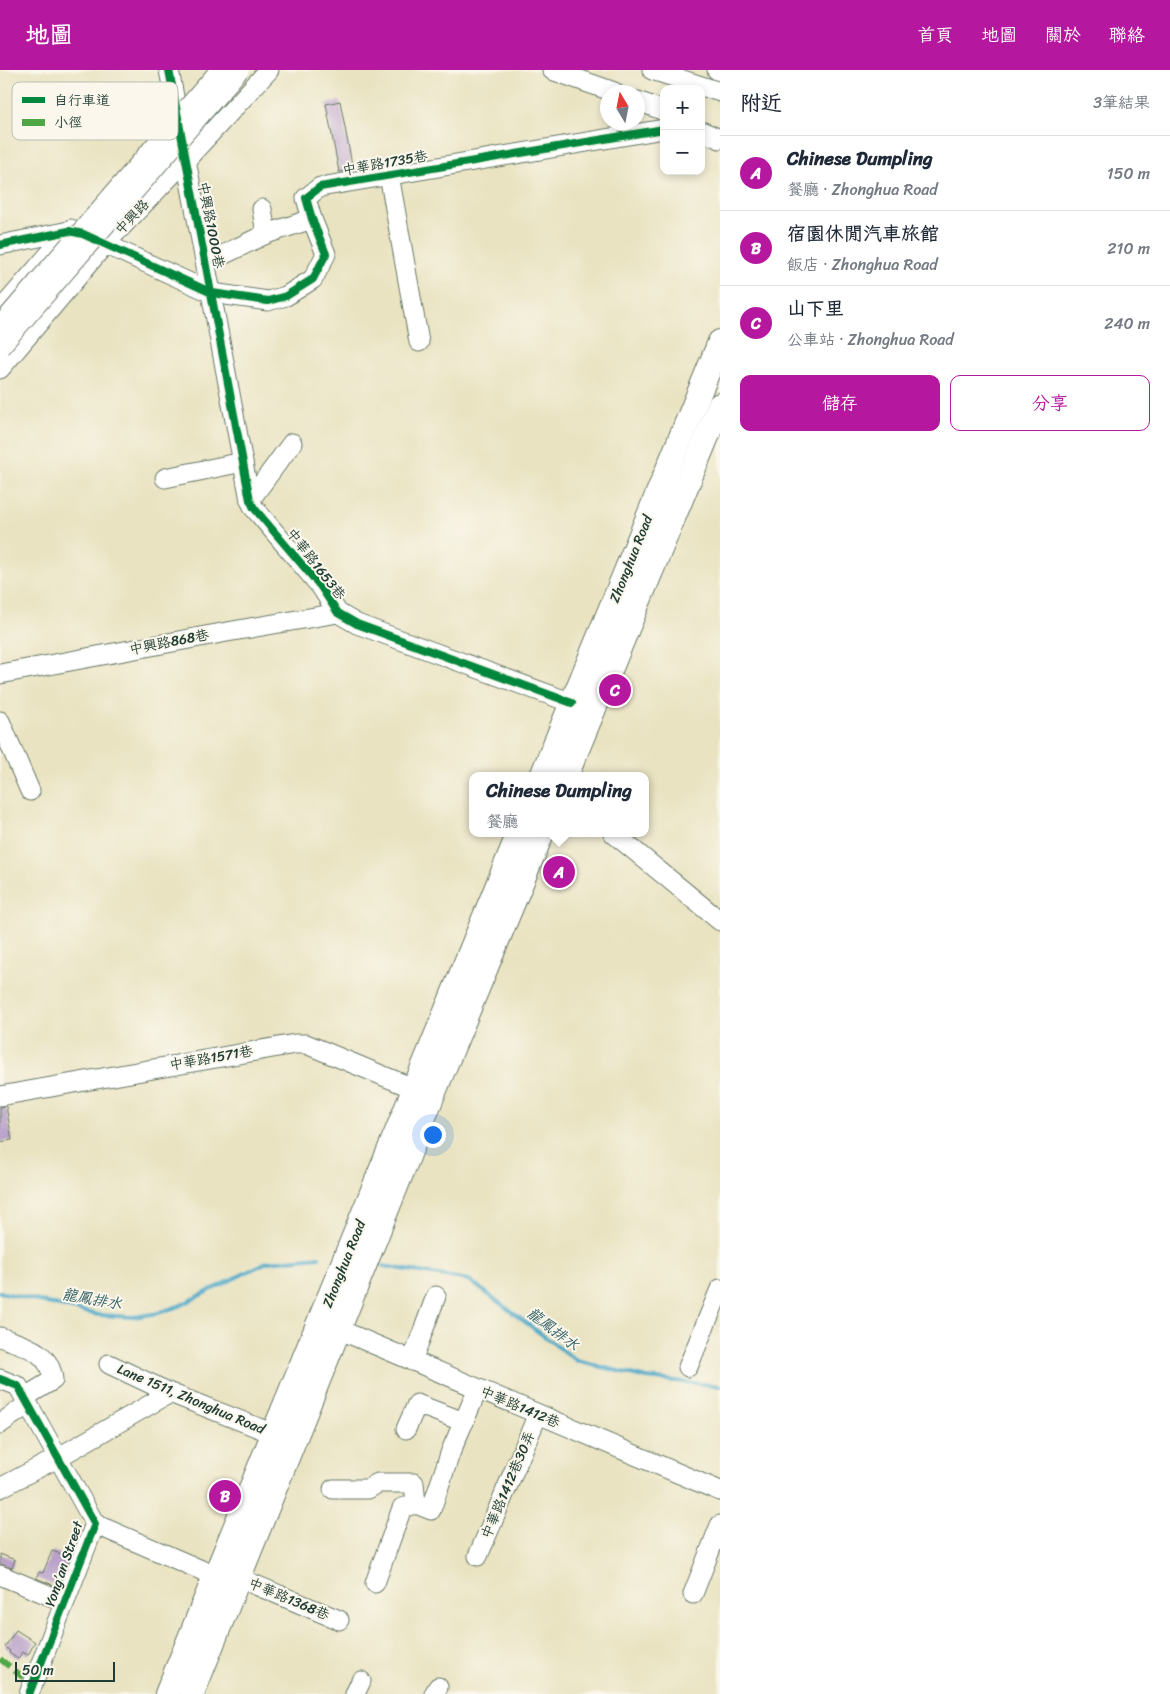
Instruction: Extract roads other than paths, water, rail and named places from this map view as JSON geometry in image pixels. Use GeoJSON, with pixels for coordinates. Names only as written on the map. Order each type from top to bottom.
{"type":"FeatureCollection","features":[{"type":"Feature","properties":{"kind":"main road","name":"Zhonghua Road"},"geometry":{"type":"LineString","coordinates":[[567,772],[582,707],[720,342]]}},
{"type":"Feature","properties":{"kind":"main road","name":"Zhonghua Road"},"geometry":{"type":"LineString","coordinates":[[544,772],[582,707],[720,405]]}},
{"type":"Feature","properties":{"kind":"main road","name":"Zhonghua Road"},"geometry":{"type":"LineString","coordinates":[[192,1694],[239,1578],[415,1089],[517,837]]}},
{"type":"Feature","properties":{"kind":"main road","name":"Zhonghua Road"},"geometry":{"type":"LineString","coordinates":[[167,1694],[274,1434],[330,1326],[438,1083],[540,837]]}},
{"type":"Feature","properties":{"kind":"street"},"geometry":{"type":"LineString","coordinates":[[178,114],[215,70]]}},
{"type":"Feature","properties":{"kind":"street","name":"中興路"},"geometry":{"type":"LineString","coordinates":[[178,119],[220,70]]}},
{"type":"Feature","properties":{"kind":"street","name":"中興路"},"geometry":{"type":"LineString","coordinates":[[0,347],[239,70]]}},
{"type":"Feature","properties":{"kind":"street","name":"中興路"},"geometry":{"type":"LineString","coordinates":[[0,368],[106,243],[269,70]]}},
{"type":"Feature","properties":{"kind":"street"},"geometry":{"type":"LineString","coordinates":[[552,70],[600,87]]}},
{"type":"Feature","properties":{"kind":"street"},"geometry":{"type":"LineString","coordinates":[[652,70],[720,92]]}},
{"type":"Feature","properties":{"kind":"street"},"geometry":{"type":"LineString","coordinates":[[645,104],[660,109]]}},
{"type":"Feature","properties":{"kind":"street","name":"中興路1000巷"},"geometry":{"type":"LineString","coordinates":[[178,114],[185,161],[212,293]]}},
{"type":"Feature","properties":{"kind":"street","name":"中華路1735巷"},"geometry":{"type":"LineString","coordinates":[[69,231],[106,243],[212,293],[268,301],[286,296],[313,279],[326,254],[306,198],[320,187],[660,129]]}},
{"type":"Feature","properties":{"kind":"street"},"geometry":{"type":"LineString","coordinates":[[705,133],[720,139]]}},
{"type":"Feature","properties":{"kind":"street"},"geometry":{"type":"LineString","coordinates":[[0,311],[69,231],[154,140]]}},
{"type":"Feature","properties":{"kind":"street","name":"中興路"},"geometry":{"type":"LineString","coordinates":[[0,326],[160,140]]}},
{"type":"Feature","properties":{"kind":"street"},"geometry":{"type":"LineString","coordinates":[[389,175],[419,342]]}},
{"type":"Feature","properties":{"kind":"street"},"geometry":{"type":"LineString","coordinates":[[262,208],[266,234]]}},
{"type":"Feature","properties":{"kind":"street"},"geometry":{"type":"LineString","coordinates":[[206,263],[266,234],[312,219]]}},
{"type":"Feature","properties":{"kind":"street"},"geometry":{"type":"LineString","coordinates":[[0,245],[69,231]]}},
{"type":"Feature","properties":{"kind":"street","name":"中華路1653巷"},"geometry":{"type":"LineString","coordinates":[[212,293],[250,500],[254,508],[321,587],[338,613],[357,624],[582,707]]}},
{"type":"Feature","properties":{"kind":"street"},"geometry":{"type":"LineString","coordinates":[[250,500],[292,442]]}},
{"type":"Feature","properties":{"kind":"street"},"geometry":{"type":"LineString","coordinates":[[165,478],[243,462]]}},
{"type":"Feature","properties":{"kind":"street","name":"中興路868巷"},"geometry":{"type":"LineString","coordinates":[[0,674],[338,613]]}},
{"type":"Feature","properties":{"kind":"street"},"geometry":{"type":"LineString","coordinates":[[0,721],[30,791]]}},
{"type":"Feature","properties":{"kind":"street"},"geometry":{"type":"LineString","coordinates":[[618,837],[720,921]]}},
{"type":"Feature","properties":{"kind":"street","name":"中華路1571巷"},"geometry":{"type":"LineString","coordinates":[[0,1096],[295,1044],[306,1044],[415,1089]]}},
{"type":"Feature","properties":{"kind":"street"},"geometry":{"type":"LineString","coordinates":[[688,1367],[720,1289]]}},
{"type":"Feature","properties":{"kind":"street"},"geometry":{"type":"LineString","coordinates":[[412,1361],[436,1296]]}},
{"type":"Feature","properties":{"kind":"street","name":"中華路1412巷"},"geometry":{"type":"LineString","coordinates":[[330,1326],[720,1491]]}},
{"type":"Feature","properties":{"kind":"street"},"geometry":{"type":"LineString","coordinates":[[0,1424],[53,1380],[52,1369],[39,1352],[2,1344]]}},
{"type":"Feature","properties":{"kind":"street","name":"Lane 1511, Zhonghua Road"},"geometry":{"type":"LineString","coordinates":[[109,1364],[170,1393],[274,1434]]}},
{"type":"Feature","properties":{"kind":"street","name":"Yong’an Street"},"geometry":{"type":"LineString","coordinates":[[0,1379],[18,1386],[59,1456],[95,1524],[65,1602],[36,1691]]}},
{"type":"Feature","properties":{"kind":"street"},"geometry":{"type":"LineString","coordinates":[[375,1583],[402,1508],[416,1504],[431,1510],[451,1451],[478,1389]]}},
{"type":"Feature","properties":{"kind":"street"},"geometry":{"type":"LineString","coordinates":[[0,1488],[170,1393]]}},
{"type":"Feature","properties":{"kind":"street"},"geometry":{"type":"LineString","coordinates":[[406,1429],[417,1404],[464,1422]]}},
{"type":"Feature","properties":{"kind":"street","name":"中華路1412巷30弄"},"geometry":{"type":"LineString","coordinates":[[478,1556],[538,1414]]}},
{"type":"Feature","properties":{"kind":"street"},"geometry":{"type":"LineString","coordinates":[[333,1489],[368,1488],[378,1483],[414,1483],[416,1504]]}},
{"type":"Feature","properties":{"kind":"street"},"geometry":{"type":"LineString","coordinates":[[95,1524],[215,1576]]}},
{"type":"Feature","properties":{"kind":"street"},"geometry":{"type":"LineString","coordinates":[[693,1594],[720,1525]]}},
{"type":"Feature","properties":{"kind":"street"},"geometry":{"type":"LineString","coordinates":[[0,1575],[65,1602]]}},
{"type":"Feature","properties":{"kind":"street","name":"中華路1368巷"},"geometry":{"type":"LineString","coordinates":[[239,1578],[339,1620]]}},
{"type":"Feature","properties":{"kind":"waterway","name":"龍鳳排水"},"geometry":{"type":"LineString","coordinates":[[0,1292],[98,1315],[134,1317],[158,1313],[179,1306],[267,1262],[319,1257]]}},
{"type":"Feature","properties":{"kind":"waterway","name":"龍鳳排水"},"geometry":{"type":"LineString","coordinates":[[383,1266],[469,1280],[577,1361],[647,1378],[720,1386]]}},
{"type":"Feature","properties":{"kind":"place","name":"山下里"},"geometry":{"type":"Point","coordinates":[615,690]}},
{"type":"Feature","properties":{"kind":"place","name":"Chinese Dumpling"},"geometry":{"type":"Point","coordinates":[559,872]}},
{"type":"Feature","properties":{"kind":"place","name":"宿園休閒汽車旅館"},"geometry":{"type":"Point","coordinates":[225,1496]}}]}
